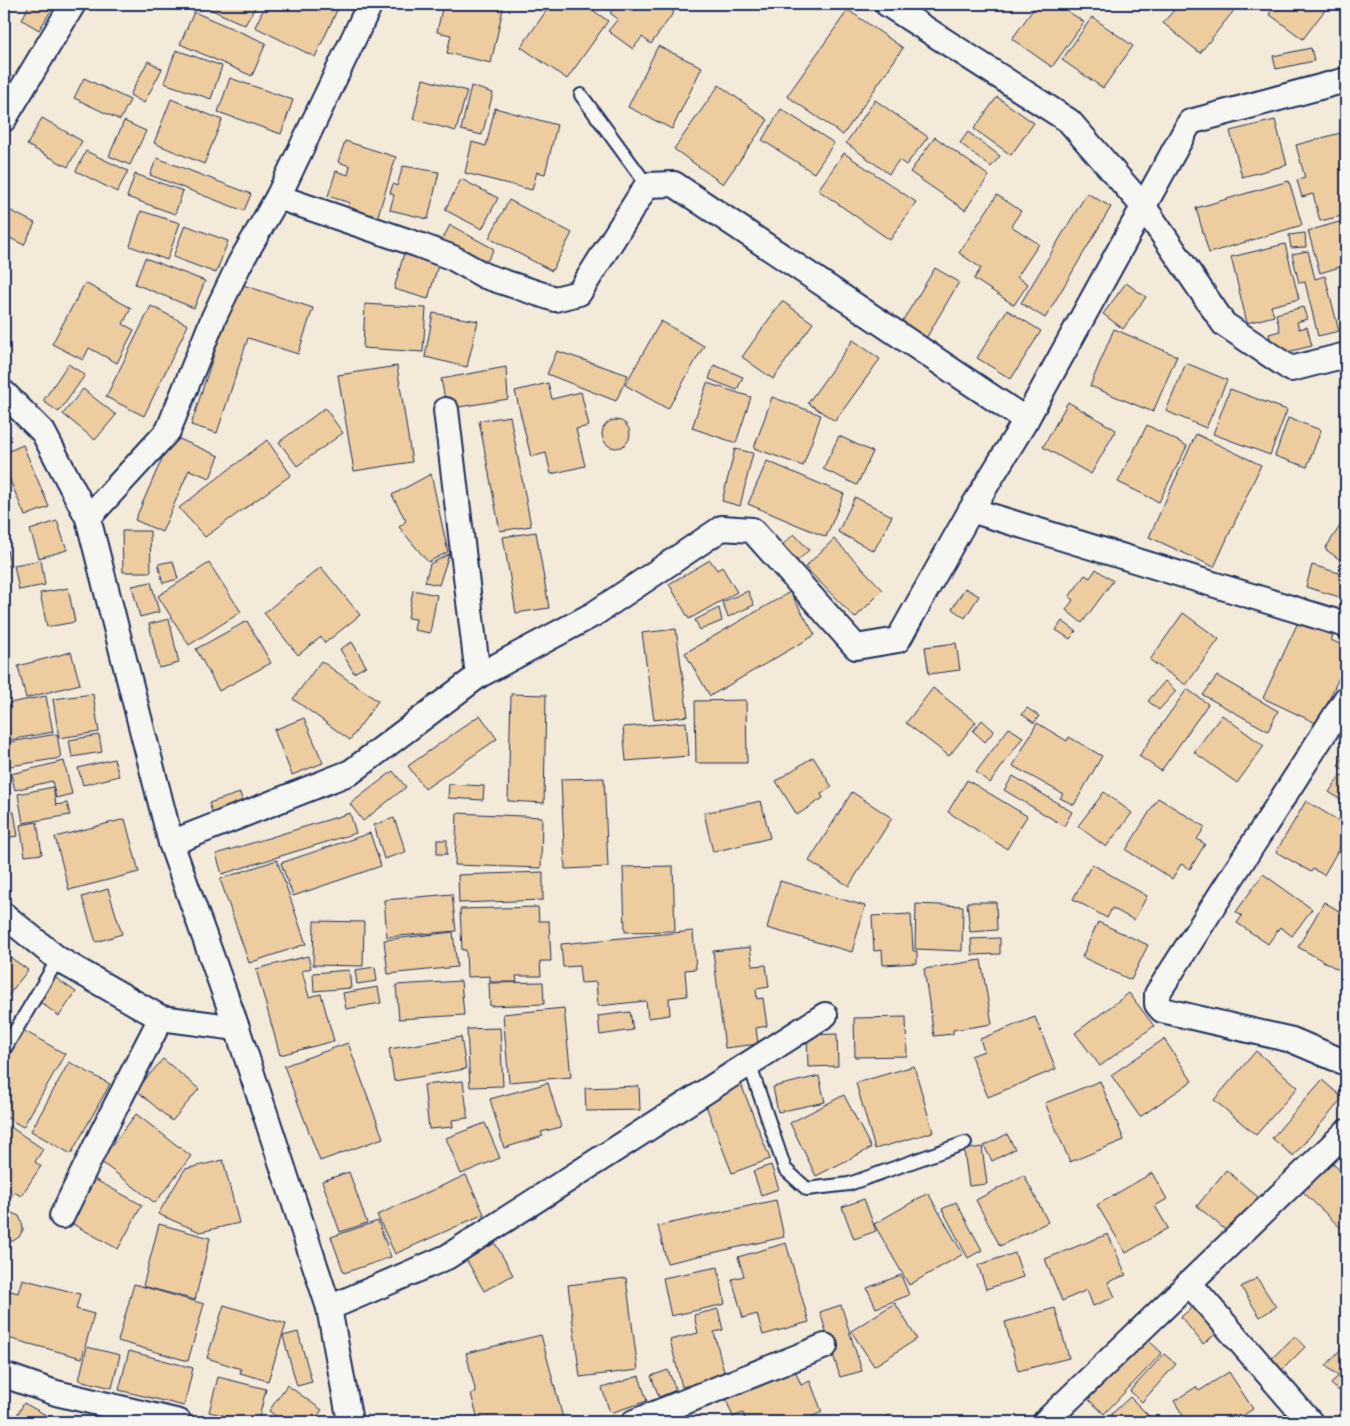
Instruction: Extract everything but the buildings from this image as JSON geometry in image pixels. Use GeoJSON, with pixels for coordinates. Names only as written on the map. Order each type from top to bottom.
{"type":"FeatureCollection","features":[{"type":"Feature","properties":{"kind":"street"},"geometry":{"type":"LineString","coordinates":[[4,118],[73,4]]}},
{"type":"Feature","properties":{"kind":"street"},"geometry":{"type":"LineString","coordinates":[[88,518],[168,430],[214,317],[240,263],[278,197],[370,4]]}},
{"type":"Feature","properties":{"kind":"street"},"geometry":{"type":"LineString","coordinates":[[887,4],[1069,121],[1144,207],[1224,324],[1291,369],[1346,355]]}},
{"type":"Feature","properties":{"kind":"street"},"geometry":{"type":"LineString","coordinates":[[171,843],[352,772],[478,676],[594,614],[722,528],[752,530],[856,647],[898,640],[970,510],[1026,420],[1190,122],[1346,80]]}},
{"type":"Feature","properties":{"kind":"street"},"geometry":{"type":"LineString","coordinates":[[278,197],[419,245],[453,258],[485,276],[555,299],[579,293],[647,185],[674,184],[1026,420]]}},
{"type":"Feature","properties":{"kind":"street"},"geometry":{"type":"LineString","coordinates":[[4,393],[43,432],[88,518],[171,843],[237,1028],[329,1308],[350,1422]]}},
{"type":"Feature","properties":{"kind":"street"},"geometry":{"type":"LineString","coordinates":[[446,410],[478,676]]}},
{"type":"Feature","properties":{"kind":"street"},"geometry":{"type":"LineString","coordinates":[[970,510],[1346,625]]}},
{"type":"Feature","properties":{"kind":"street"},"geometry":{"type":"LineString","coordinates":[[1346,699],[1157,994],[1157,1004],[1162,1010],[1292,1040],[1346,1063]]}},
{"type":"Feature","properties":{"kind":"street"},"geometry":{"type":"LineString","coordinates":[[4,915],[58,959],[161,1018],[237,1028]]}},
{"type":"Feature","properties":{"kind":"street"},"geometry":{"type":"LineString","coordinates":[[329,1308],[447,1257],[825,1015]]}},
{"type":"Feature","properties":{"kind":"street"},"geometry":{"type":"LineString","coordinates":[[62,1216],[161,1018]]}},
{"type":"Feature","properties":{"kind":"street"},"geometry":{"type":"LineString","coordinates":[[1045,1422],[1346,1132]]}},
{"type":"Feature","properties":{"kind":"street"},"geometry":{"type":"LineString","coordinates":[[1189,1283],[1310,1422]]}},
{"type":"Feature","properties":{"kind":"street"},"geometry":{"type":"LineString","coordinates":[[634,1422],[825,1346]]}},
{"type":"Feature","properties":{"kind":"street"},"geometry":{"type":"LineString","coordinates":[[4,1375],[56,1393],[179,1422]]}},
{"type":"Feature","properties":{"kind":"lane"},"geometry":{"type":"LineString","coordinates":[[581,95],[647,185]]}},
{"type":"Feature","properties":{"kind":"lane"},"geometry":{"type":"LineString","coordinates":[[4,1050],[58,959]]}},
{"type":"Feature","properties":{"kind":"lane"},"geometry":{"type":"LineString","coordinates":[[749,1063],[785,1169],[807,1189],[849,1184],[965,1143]]}}]}
